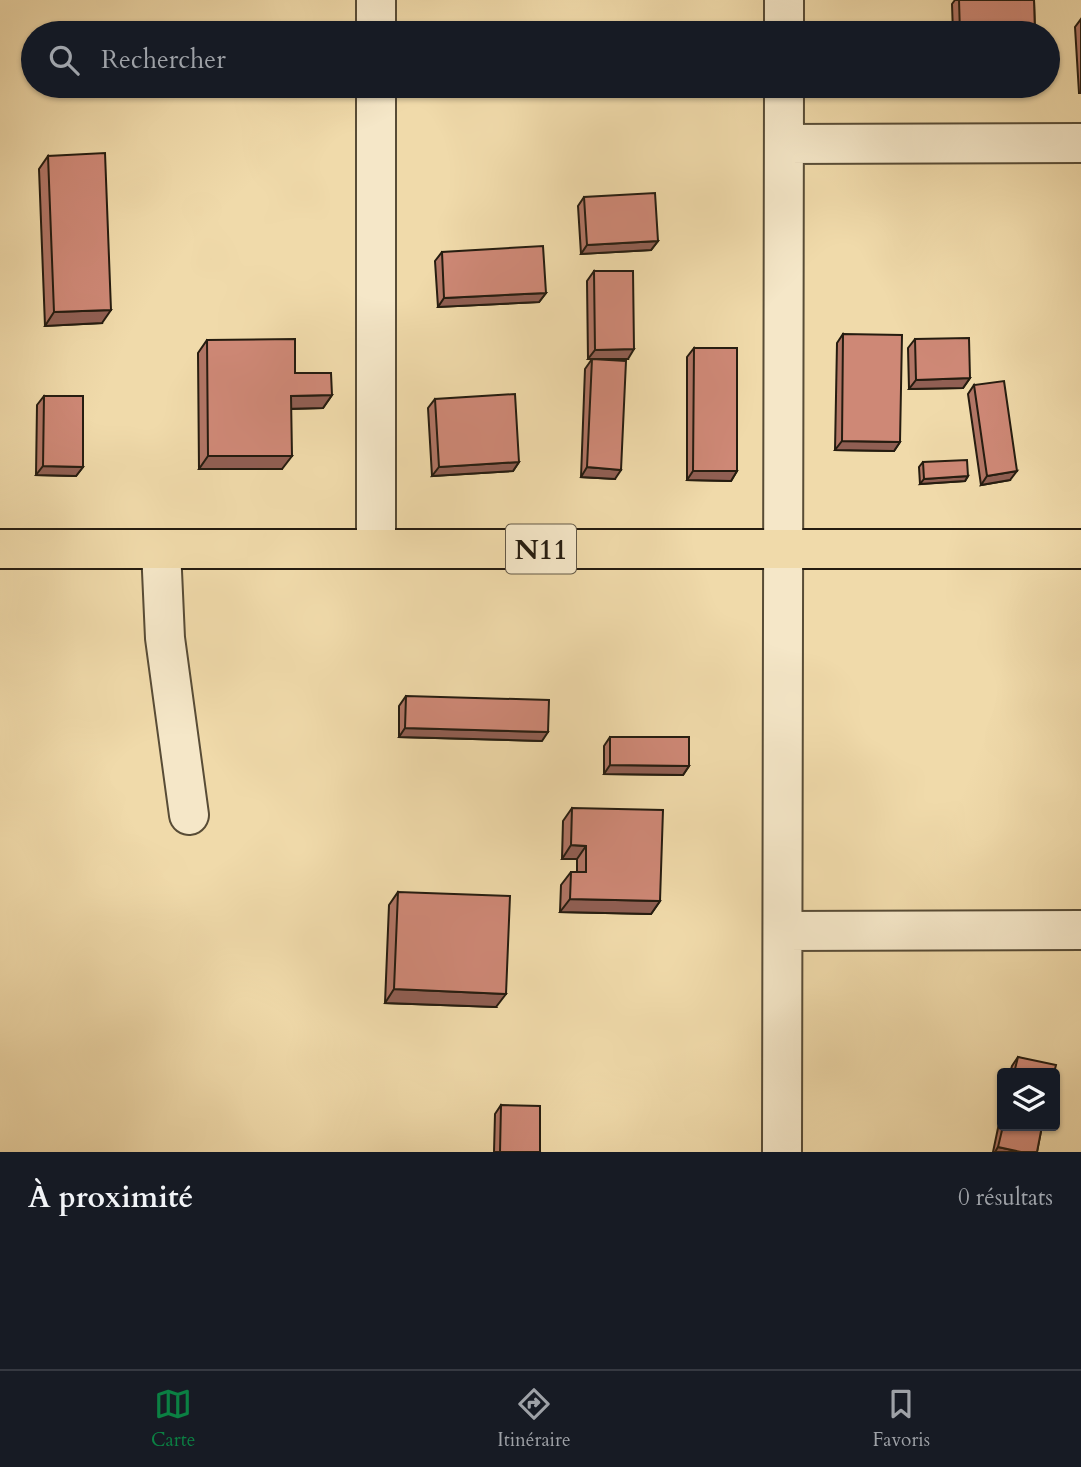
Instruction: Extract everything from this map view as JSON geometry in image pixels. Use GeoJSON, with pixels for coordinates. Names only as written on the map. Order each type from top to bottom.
{"type":"FeatureCollection","features":[{"type":"Feature","properties":{"kind":"main road","name":"N11"},"geometry":{"type":"LineString","coordinates":[[0,549],[1081,549]]}},
{"type":"Feature","properties":{"kind":"street"},"geometry":{"type":"LineString","coordinates":[[376,0],[376,21]]}},
{"type":"Feature","properties":{"kind":"street"},"geometry":{"type":"LineString","coordinates":[[784,0],[784,21]]}},
{"type":"Feature","properties":{"kind":"street"},"geometry":{"type":"LineString","coordinates":[[376,98],[376,549]]}},
{"type":"Feature","properties":{"kind":"street"},"geometry":{"type":"LineString","coordinates":[[782,1152],[784,98]]}},
{"type":"Feature","properties":{"kind":"street"},"geometry":{"type":"LineString","coordinates":[[784,144],[1081,143]]}},
{"type":"Feature","properties":{"kind":"street"},"geometry":{"type":"LineString","coordinates":[[161,549],[166,638],[189,815]]}},
{"type":"Feature","properties":{"kind":"street"},"geometry":{"type":"LineString","coordinates":[[783,931],[1081,930]]}},
{"type":"Feature","properties":{"kind":"building"},"geometry":{"type":"Polygon","coordinates":[[[959,0],[1034,0],[1035,21],[960,21],[959,0]]]}},
{"type":"Feature","properties":{"kind":"building"},"geometry":{"type":"Polygon","coordinates":[[[105,153],[111,310],[54,312],[48,156],[105,153]]]}},
{"type":"Feature","properties":{"kind":"building"},"geometry":{"type":"Polygon","coordinates":[[[655,193],[658,241],[587,245],[584,197],[655,193]]]}},
{"type":"Feature","properties":{"kind":"building"},"geometry":{"type":"Polygon","coordinates":[[[543,246],[546,293],[444,298],[442,252],[543,246]]]}},
{"type":"Feature","properties":{"kind":"building"},"geometry":{"type":"Polygon","coordinates":[[[594,271],[633,271],[634,349],[595,350],[594,271]]]}},
{"type":"Feature","properties":{"kind":"building"},"geometry":{"type":"Polygon","coordinates":[[[843,334],[902,335],[900,442],[842,441],[843,334]]]}},
{"type":"Feature","properties":{"kind":"building"},"geometry":{"type":"Polygon","coordinates":[[[969,338],[970,378],[916,380],[915,339],[969,338]]]}},
{"type":"Feature","properties":{"kind":"building"},"geometry":{"type":"Polygon","coordinates":[[[295,339],[295,373],[331,373],[332,395],[291,396],[292,456],[208,456],[207,340],[295,339]]]}},
{"type":"Feature","properties":{"kind":"building"},"geometry":{"type":"Polygon","coordinates":[[[694,348],[737,348],[737,471],[693,471],[694,348]]]}},
{"type":"Feature","properties":{"kind":"building"},"geometry":{"type":"Polygon","coordinates":[[[592,359],[626,361],[621,470],[587,467],[592,359]]]}},
{"type":"Feature","properties":{"kind":"building"},"geometry":{"type":"Polygon","coordinates":[[[1004,381],[1017,471],[987,476],[974,385],[1004,381]]]}},
{"type":"Feature","properties":{"kind":"building"},"geometry":{"type":"Polygon","coordinates":[[[515,394],[519,462],[439,467],[435,399],[515,394]]]}},
{"type":"Feature","properties":{"kind":"building"},"geometry":{"type":"Polygon","coordinates":[[[44,396],[83,396],[83,467],[43,466],[44,396]]]}},
{"type":"Feature","properties":{"kind":"building"},"geometry":{"type":"Polygon","coordinates":[[[967,460],[968,476],[924,479],[923,462],[967,460]]]}},
{"type":"Feature","properties":{"kind":"building"},"geometry":{"type":"Polygon","coordinates":[[[406,696],[549,700],[548,732],[405,728],[406,696]]]}},
{"type":"Feature","properties":{"kind":"building"},"geometry":{"type":"Polygon","coordinates":[[[610,737],[689,737],[689,766],[610,765],[610,737]]]}},
{"type":"Feature","properties":{"kind":"building"},"geometry":{"type":"Polygon","coordinates":[[[572,808],[663,810],[660,901],[570,899],[571,872],[586,872],[586,846],[571,845],[572,808]]]}},
{"type":"Feature","properties":{"kind":"building"},"geometry":{"type":"Polygon","coordinates":[[[398,892],[510,896],[506,994],[394,989],[398,892]]]}},
{"type":"Feature","properties":{"kind":"building"},"geometry":{"type":"Polygon","coordinates":[[[1018,1057],[1056,1065],[1055,1068],[1015,1068],[1018,1057]]]}},
{"type":"Feature","properties":{"kind":"building"},"geometry":{"type":"Polygon","coordinates":[[[501,1105],[540,1106],[540,1152],[500,1152],[501,1105]]]}},
{"type":"Feature","properties":{"kind":"building"},"geometry":{"type":"Polygon","coordinates":[[[1002,1131],[1041,1131],[1037,1152],[998,1147],[1002,1131]]]}}]}
